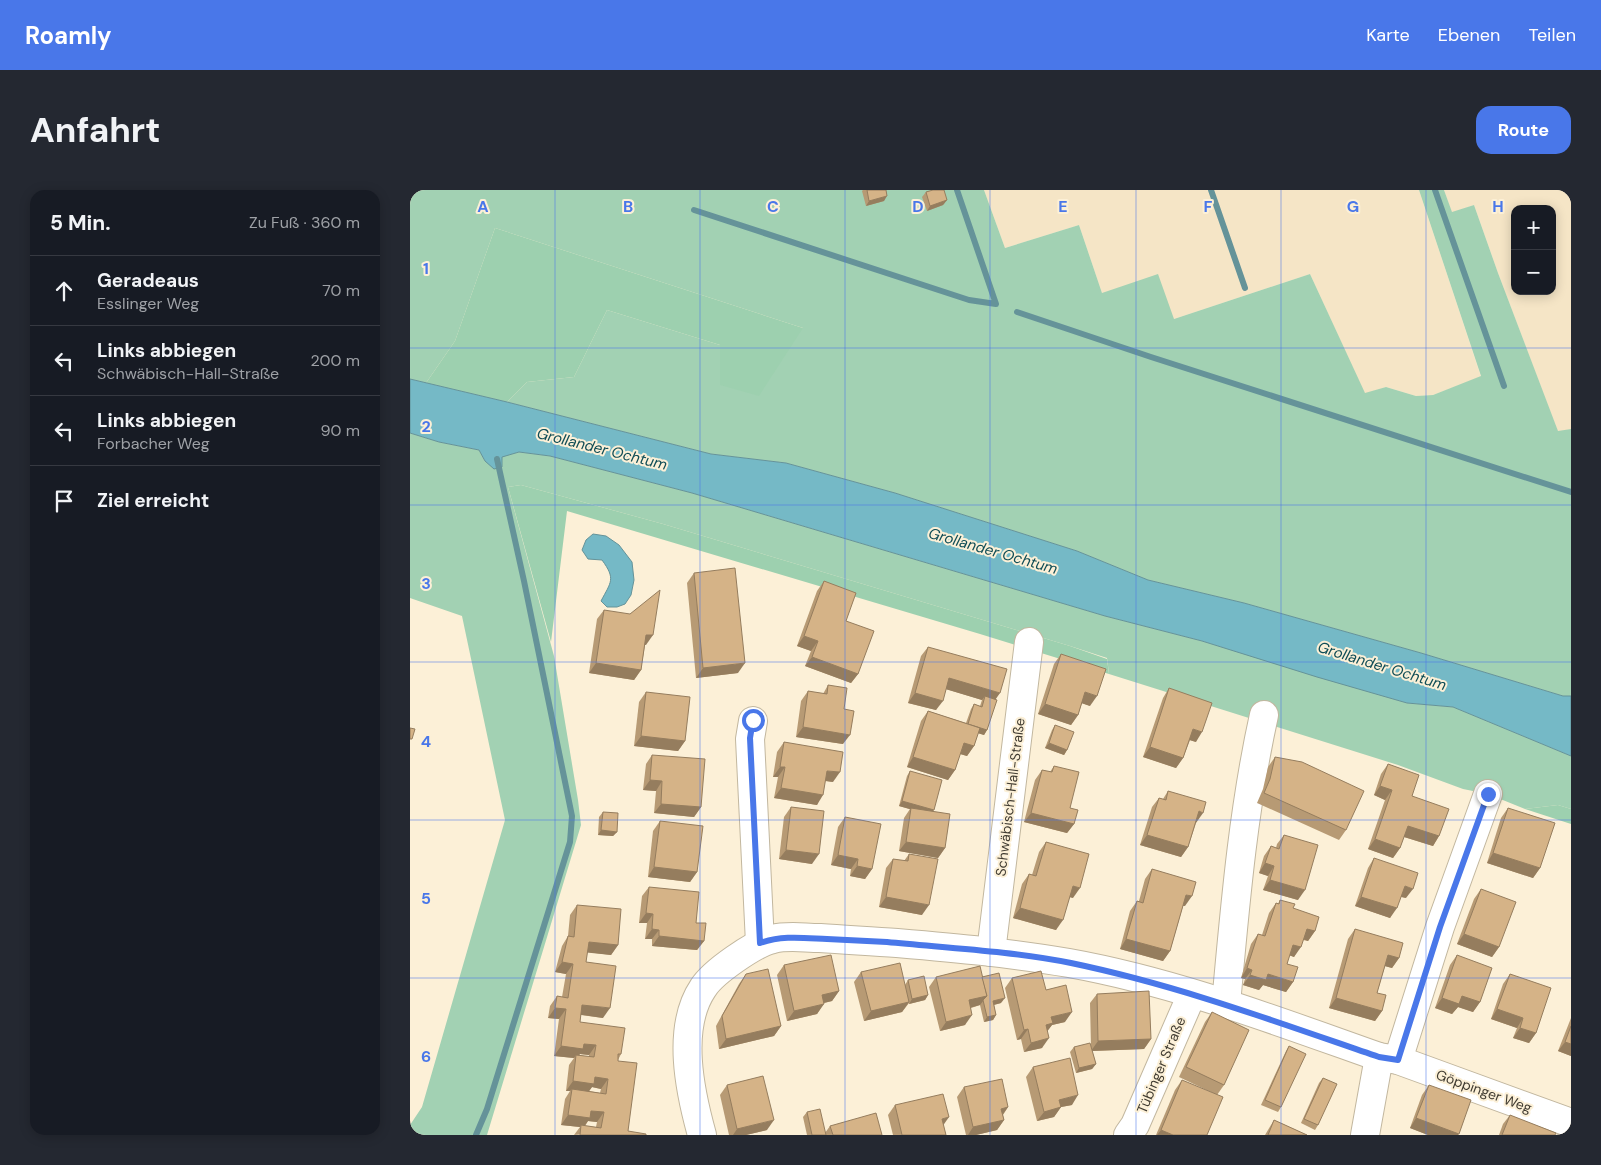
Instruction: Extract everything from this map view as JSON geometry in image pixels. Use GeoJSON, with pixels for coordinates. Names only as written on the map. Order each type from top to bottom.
{"type":"FeatureCollection","features":[{"type":"Feature","properties":{"kind":"street","name":"Schwäbisch-Hall-Straße"},"geometry":{"type":"LineString","coordinates":[[990,952],[1029,642]]}},
{"type":"Feature","properties":{"kind":"street"},"geometry":{"type":"LineString","coordinates":[[1226,1004],[1244,820],[1264,714]]}},
{"type":"Feature","properties":{"kind":"street"},"geometry":{"type":"LineString","coordinates":[[753,720],[750,738],[760,943]]}},
{"type":"Feature","properties":{"kind":"street"},"geometry":{"type":"LineString","coordinates":[[1365,1135],[1388,1058],[1440,927],[1488,794]]}},
{"type":"Feature","properties":{"kind":"street"},"geometry":{"type":"LineString","coordinates":[[702,1135],[693,1102],[688,1063],[690,1022],[694,1003],[709,980],[760,943],[782,937],[869,941],[990,952],[1069,963],[1148,981],[1226,1004],[1388,1058]]}},
{"type":"Feature","properties":{"kind":"street","name":"Tübinger Straße"},"geometry":{"type":"LineString","coordinates":[[1128,1135],[1135,1125],[1192,994]]}},
{"type":"Feature","properties":{"kind":"street","name":"Göppinger Weg"},"geometry":{"type":"LineString","coordinates":[[1388,1058],[1571,1122]]}},
{"type":"Feature","properties":{"kind":"shaded area"},"geometry":{"type":"Polygon","coordinates":[[[984,190],[1419,190],[1481,377],[1433,395],[1416,396],[1386,387],[1365,394],[1310,274],[1174,319],[1102,293],[1079,225],[1005,248],[984,190]]]}},
{"type":"Feature","properties":{"kind":"shaded area"},"geometry":{"type":"Polygon","coordinates":[[[1444,190],[1571,190],[1571,429],[1558,432],[1474,205],[1452,213],[1444,190]]]}},
{"type":"Feature","properties":{"kind":"green space"},"geometry":{"type":"Polygon","coordinates":[[[410,190],[984,190],[1005,248],[1079,225],[1102,293],[1158,274],[1174,319],[1310,274],[1365,393],[1386,387],[1416,396],[1433,395],[1481,376],[1419,190],[1444,190],[1452,212],[1474,205],[1558,431],[1571,429],[1571,696],[1563,696],[1421,653],[1244,603],[1148,580],[1077,551],[895,493],[786,463],[711,454],[507,402],[527,382],[574,377],[607,310],[720,345],[803,328],[495,228],[455,341],[426,383],[410,379],[410,190]]]}},
{"type":"Feature","properties":{"kind":"green space"},"geometry":{"type":"Polygon","coordinates":[[[495,228],[803,328],[759,396],[720,385],[720,345],[607,310],[574,377],[527,382],[507,402],[426,383],[455,341],[495,228]]]}},
{"type":"Feature","properties":{"kind":"green space"},"geometry":{"type":"Polygon","coordinates":[[[410,433],[439,442],[479,450],[485,461],[519,452],[550,456],[692,493],[1105,616],[1202,641],[1407,703],[1453,707],[1571,756],[1571,809],[1558,805],[1525,809],[1488,794],[1463,789],[1398,765],[1109,674],[1107,658],[1070,646],[663,524],[521,485],[508,487],[554,656],[581,825],[487,1135],[410,1135],[410,1125],[422,1107],[505,820],[462,616],[410,598],[410,433]]]}},
{"type":"Feature","properties":{"kind":"green space"},"geometry":{"type":"Polygon","coordinates":[[[521,485],[663,524],[1070,646],[1107,659],[1109,674],[567,511],[551,642],[508,487],[521,485]]]}},
{"type":"Feature","properties":{"kind":"green space"},"geometry":{"type":"Polygon","coordinates":[[[1558,805],[1571,809],[1571,824],[1525,809],[1558,805]]]}},
{"type":"Feature","properties":{"kind":"water","name":"Grollander Ochtum"},"geometry":{"type":"Polygon","coordinates":[[[410,379],[711,454],[786,463],[895,493],[1077,551],[1148,580],[1244,603],[1421,653],[1563,696],[1571,696],[1571,756],[1453,707],[1407,703],[1202,641],[1105,616],[692,493],[550,456],[519,452],[502,457],[502,467],[494,469],[485,461],[479,450],[439,442],[410,433],[410,379]]]}},
{"type":"Feature","properties":{"kind":"water"},"geometry":{"type":"Polygon","coordinates":[[[593,534],[606,536],[619,545],[632,562],[634,580],[631,595],[625,604],[617,607],[607,607],[601,601],[609,585],[609,572],[602,560],[588,559],[582,550],[586,540],[593,534]]]}},
{"type":"Feature","properties":{"kind":"building"},"geometry":{"type":"Polygon","coordinates":[[[867,190],[886,190],[887,196],[869,201],[867,190]]]}},
{"type":"Feature","properties":{"kind":"building"},"geometry":{"type":"Polygon","coordinates":[[[944,190],[947,200],[930,206],[926,192],[944,190]]]}},
{"type":"Feature","properties":{"kind":"building"},"geometry":{"type":"Polygon","coordinates":[[[735,568],[745,663],[703,668],[694,573],[735,568]]]}},
{"type":"Feature","properties":{"kind":"building"},"geometry":{"type":"Polygon","coordinates":[[[824,581],[856,593],[846,621],[874,631],[858,674],[812,657],[818,641],[804,636],[824,581]]]}},
{"type":"Feature","properties":{"kind":"building"},"geometry":{"type":"Polygon","coordinates":[[[660,590],[653,635],[646,635],[641,670],[596,663],[604,610],[630,614],[660,590]]]}},
{"type":"Feature","properties":{"kind":"building"},"geometry":{"type":"Polygon","coordinates":[[[928,647],[1007,669],[1000,693],[949,678],[943,701],[915,693],[928,647]]]}},
{"type":"Feature","properties":{"kind":"building"},"geometry":{"type":"Polygon","coordinates":[[[1061,654],[1106,669],[1097,696],[1085,692],[1078,715],[1045,704],[1061,654]]]}},
{"type":"Feature","properties":{"kind":"building"},"geometry":{"type":"Polygon","coordinates":[[[828,685],[847,688],[844,709],[854,711],[850,735],[803,727],[808,691],[827,694],[828,685]]]}},
{"type":"Feature","properties":{"kind":"building"},"geometry":{"type":"Polygon","coordinates":[[[1169,688],[1212,703],[1202,732],[1193,729],[1183,758],[1150,747],[1169,688]]]}},
{"type":"Feature","properties":{"kind":"building"},"geometry":{"type":"Polygon","coordinates":[[[646,692],[690,697],[685,741],[641,736],[646,692]]]}},
{"type":"Feature","properties":{"kind":"building"},"geometry":{"type":"Polygon","coordinates":[[[985,696],[997,700],[987,730],[968,724],[974,704],[982,707],[985,696]]]}},
{"type":"Feature","properties":{"kind":"building"},"geometry":{"type":"Polygon","coordinates":[[[928,711],[980,728],[974,746],[964,743],[955,770],[913,757],[928,711]]]}},
{"type":"Feature","properties":{"kind":"building"},"geometry":{"type":"Polygon","coordinates":[[[1055,725],[1074,732],[1067,750],[1049,743],[1055,725]]]}},
{"type":"Feature","properties":{"kind":"building"},"geometry":{"type":"Polygon","coordinates":[[[410,728],[415,729],[412,739],[410,739],[410,728]]]}},
{"type":"Feature","properties":{"kind":"building"},"geometry":{"type":"Polygon","coordinates":[[[784,742],[843,752],[840,772],[827,771],[823,795],[781,788],[785,767],[780,767],[784,742]]]}},
{"type":"Feature","properties":{"kind":"building"},"geometry":{"type":"Polygon","coordinates":[[[652,755],[705,759],[701,807],[661,804],[662,781],[650,780],[652,755]]]}},
{"type":"Feature","properties":{"kind":"building"},"geometry":{"type":"Polygon","coordinates":[[[1275,757],[1302,762],[1364,791],[1346,830],[1264,793],[1270,779],[1275,757]]]}},
{"type":"Feature","properties":{"kind":"building"},"geometry":{"type":"Polygon","coordinates":[[[1388,764],[1419,775],[1412,796],[1449,809],[1439,836],[1408,826],[1400,848],[1375,839],[1392,790],[1380,786],[1388,764]]]}},
{"type":"Feature","properties":{"kind":"building"},"geometry":{"type":"Polygon","coordinates":[[[1054,766],[1079,772],[1070,808],[1078,810],[1074,824],[1031,813],[1042,770],[1052,772],[1054,766]]]}},
{"type":"Feature","properties":{"kind":"building"},"geometry":{"type":"Polygon","coordinates":[[[910,771],[942,780],[934,810],[902,801],[910,771]]]}},
{"type":"Feature","properties":{"kind":"building"},"geometry":{"type":"Polygon","coordinates":[[[1168,791],[1206,802],[1203,813],[1199,811],[1188,847],[1147,835],[1159,798],[1166,800],[1168,791]]]}},
{"type":"Feature","properties":{"kind":"building"},"geometry":{"type":"Polygon","coordinates":[[[791,807],[824,811],[819,854],[786,850],[791,807]]]}},
{"type":"Feature","properties":{"kind":"building"},"geometry":{"type":"Polygon","coordinates":[[[911,808],[950,814],[945,848],[906,842],[911,808]]]}},
{"type":"Feature","properties":{"kind":"building"},"geometry":{"type":"Polygon","coordinates":[[[1508,808],[1555,823],[1540,868],[1493,853],[1508,808]]]}},
{"type":"Feature","properties":{"kind":"building"},"geometry":{"type":"Polygon","coordinates":[[[603,812],[618,813],[617,832],[601,830],[603,812]]]}},
{"type":"Feature","properties":{"kind":"building"},"geometry":{"type":"Polygon","coordinates":[[[845,817],[881,824],[872,869],[857,866],[858,859],[838,855],[845,817]]]}},
{"type":"Feature","properties":{"kind":"building"},"geometry":{"type":"Polygon","coordinates":[[[660,821],[703,826],[697,872],[654,867],[660,821]]]}},
{"type":"Feature","properties":{"kind":"building"},"geometry":{"type":"Polygon","coordinates":[[[1284,835],[1318,845],[1305,890],[1270,880],[1274,866],[1265,863],[1271,846],[1279,849],[1284,835]]]}},
{"type":"Feature","properties":{"kind":"building"},"geometry":{"type":"Polygon","coordinates":[[[1046,842],[1089,854],[1080,888],[1073,886],[1063,920],[1020,908],[1029,874],[1036,876],[1046,842]]]}},
{"type":"Feature","properties":{"kind":"building"},"geometry":{"type":"Polygon","coordinates":[[[909,854],[938,859],[929,905],[886,897],[893,859],[908,861],[909,854]]]}},
{"type":"Feature","properties":{"kind":"building"},"geometry":{"type":"Polygon","coordinates":[[[1374,858],[1418,873],[1413,889],[1405,886],[1397,908],[1361,897],[1374,858]]]}},
{"type":"Feature","properties":{"kind":"building"},"geometry":{"type":"Polygon","coordinates":[[[1152,869],[1196,882],[1192,896],[1186,895],[1170,951],[1126,939],[1137,901],[1143,903],[1152,869]]]}},
{"type":"Feature","properties":{"kind":"building"},"geometry":{"type":"Polygon","coordinates":[[[649,887],[699,892],[696,923],[706,923],[704,941],[659,936],[659,930],[652,929],[653,914],[646,913],[649,887]]]}},
{"type":"Feature","properties":{"kind":"building"},"geometry":{"type":"Polygon","coordinates":[[[1481,889],[1516,902],[1499,947],[1464,934],[1481,889]]]}},
{"type":"Feature","properties":{"kind":"building"},"geometry":{"type":"Polygon","coordinates":[[[1280,900],[1295,904],[1293,908],[1319,917],[1315,931],[1307,929],[1301,947],[1293,945],[1287,964],[1298,967],[1293,982],[1268,974],[1266,980],[1250,975],[1252,970],[1247,968],[1258,934],[1265,936],[1276,903],[1279,904],[1280,900]]]}},
{"type":"Feature","properties":{"kind":"building"},"geometry":{"type":"Polygon","coordinates":[[[577,905],[621,909],[618,945],[589,942],[586,962],[616,966],[610,1008],[582,1005],[580,1022],[625,1028],[618,1061],[637,1063],[628,1131],[646,1135],[580,1135],[581,1125],[601,1128],[604,1112],[591,1111],[590,1118],[568,1115],[572,1089],[606,1094],[608,1079],[595,1077],[594,1084],[573,1081],[576,1055],[594,1057],[596,1045],[584,1044],[583,1049],[561,1046],[566,1009],[555,1008],[557,996],[568,998],[573,964],[562,962],[568,936],[574,937],[577,905]]]}},
{"type":"Feature","properties":{"kind":"building"},"geometry":{"type":"Polygon","coordinates":[[[1355,929],[1403,943],[1399,958],[1388,955],[1377,993],[1386,995],[1382,1011],[1336,998],[1355,929]]]}},
{"type":"Feature","properties":{"kind":"building"},"geometry":{"type":"Polygon","coordinates":[[[831,955],[839,991],[822,995],[824,1004],[794,1011],[784,965],[831,955]]]}},
{"type":"Feature","properties":{"kind":"building"},"geometry":{"type":"Polygon","coordinates":[[[1457,955],[1492,968],[1480,1002],[1462,996],[1459,1004],[1442,998],[1457,955]]]}},
{"type":"Feature","properties":{"kind":"building"},"geometry":{"type":"Polygon","coordinates":[[[900,963],[909,1002],[871,1011],[861,972],[900,963]]]}},
{"type":"Feature","properties":{"kind":"building"},"geometry":{"type":"Polygon","coordinates":[[[980,966],[987,996],[969,1000],[972,1015],[946,1022],[936,977],[980,966]]]}},
{"type":"Feature","properties":{"kind":"building"},"geometry":{"type":"Polygon","coordinates":[[[768,969],[781,1026],[726,1039],[722,1016],[746,974],[768,969]]]}},
{"type":"Feature","properties":{"kind":"building"},"geometry":{"type":"Polygon","coordinates":[[[1041,971],[1046,990],[1066,985],[1072,1012],[1051,1017],[1053,1023],[1046,1025],[1049,1038],[1031,1043],[1028,1029],[1024,1030],[1012,978],[1041,971]]]}},
{"type":"Feature","properties":{"kind":"building"},"geometry":{"type":"Polygon","coordinates":[[[999,973],[1005,998],[993,1001],[996,1015],[987,1017],[983,1000],[987,996],[982,977],[999,973]]]}},
{"type":"Feature","properties":{"kind":"building"},"geometry":{"type":"Polygon","coordinates":[[[1510,974],[1551,988],[1536,1033],[1520,1028],[1523,1018],[1497,1009],[1510,974]]]}},
{"type":"Feature","properties":{"kind":"building"},"geometry":{"type":"Polygon","coordinates":[[[924,976],[928,995],[912,999],[908,980],[924,976]]]}},
{"type":"Feature","properties":{"kind":"building"},"geometry":{"type":"Polygon","coordinates":[[[1149,991],[1151,1039],[1098,1041],[1097,994],[1149,991]]]}},
{"type":"Feature","properties":{"kind":"building"},"geometry":{"type":"Polygon","coordinates":[[[1212,1012],[1249,1030],[1224,1085],[1186,1067],[1212,1012]]]}},
{"type":"Feature","properties":{"kind":"building"},"geometry":{"type":"Polygon","coordinates":[[[1571,1026],[1571,1044],[1565,1042],[1571,1026]]]}},
{"type":"Feature","properties":{"kind":"building"},"geometry":{"type":"Polygon","coordinates":[[[1090,1043],[1096,1064],[1079,1068],[1074,1047],[1090,1043]]]}},
{"type":"Feature","properties":{"kind":"building"},"geometry":{"type":"Polygon","coordinates":[[[1289,1046],[1306,1054],[1281,1107],[1265,1100],[1289,1046]]]}},
{"type":"Feature","properties":{"kind":"building"},"geometry":{"type":"Polygon","coordinates":[[[1070,1058],[1078,1095],[1059,1100],[1061,1107],[1044,1112],[1033,1067],[1070,1058]]]}},
{"type":"Feature","properties":{"kind":"building"},"geometry":{"type":"Polygon","coordinates":[[[763,1076],[774,1120],[737,1129],[727,1085],[763,1076]]]}},
{"type":"Feature","properties":{"kind":"building"},"geometry":{"type":"Polygon","coordinates":[[[1323,1078],[1337,1084],[1318,1125],[1304,1119],[1323,1078]]]}},
{"type":"Feature","properties":{"kind":"building"},"geometry":{"type":"Polygon","coordinates":[[[1002,1079],[1008,1107],[1001,1109],[1004,1120],[973,1127],[964,1087],[1002,1079]]]}},
{"type":"Feature","properties":{"kind":"building"},"geometry":{"type":"Polygon","coordinates":[[[1182,1080],[1223,1097],[1207,1135],[1173,1135],[1161,1130],[1182,1080]]]}},
{"type":"Feature","properties":{"kind":"building"},"geometry":{"type":"Polygon","coordinates":[[[1429,1085],[1471,1100],[1459,1134],[1416,1118],[1429,1085]]]}},
{"type":"Feature","properties":{"kind":"building"},"geometry":{"type":"Polygon","coordinates":[[[943,1094],[949,1117],[942,1119],[946,1135],[902,1135],[895,1105],[943,1094]]]}},
{"type":"Feature","properties":{"kind":"building"},"geometry":{"type":"Polygon","coordinates":[[[820,1109],[826,1135],[812,1135],[807,1112],[820,1109]]]}},
{"type":"Feature","properties":{"kind":"building"},"geometry":{"type":"Polygon","coordinates":[[[876,1113],[882,1135],[833,1135],[830,1126],[876,1113]]]}},
{"type":"Feature","properties":{"kind":"building"},"geometry":{"type":"Polygon","coordinates":[[[1510,1115],[1556,1133],[1555,1135],[1502,1135],[1510,1115]]]}},
{"type":"Feature","properties":{"kind":"building"},"geometry":{"type":"Polygon","coordinates":[[[1274,1120],[1307,1135],[1268,1135],[1274,1120]]]}},
{"type":"Feature","properties":{"kind":"waterway"},"geometry":{"type":"LineString","coordinates":[[694,210],[969,300],[996,304],[957,190]]}},
{"type":"Feature","properties":{"kind":"waterway"},"geometry":{"type":"LineString","coordinates":[[1211,190],[1245,288]]}},
{"type":"Feature","properties":{"kind":"waterway"},"geometry":{"type":"LineString","coordinates":[[1435,190],[1504,386]]}},
{"type":"Feature","properties":{"kind":"waterway"},"geometry":{"type":"LineString","coordinates":[[1017,312],[1571,492]]}},
{"type":"Feature","properties":{"kind":"waterway"},"geometry":{"type":"LineString","coordinates":[[476,1135],[487,1109],[570,842],[572,816],[497,459]]}},
{"type":"Feature","properties":{"kind":"route"},"geometry":{"type":"LineString","coordinates":[[753,720],[750,738],[760,943],[782,937],[869,941],[990,952],[1069,963],[1148,981],[1226,1004],[1379,1057],[1398,1060],[1440,927],[1488,794]]}}]}
